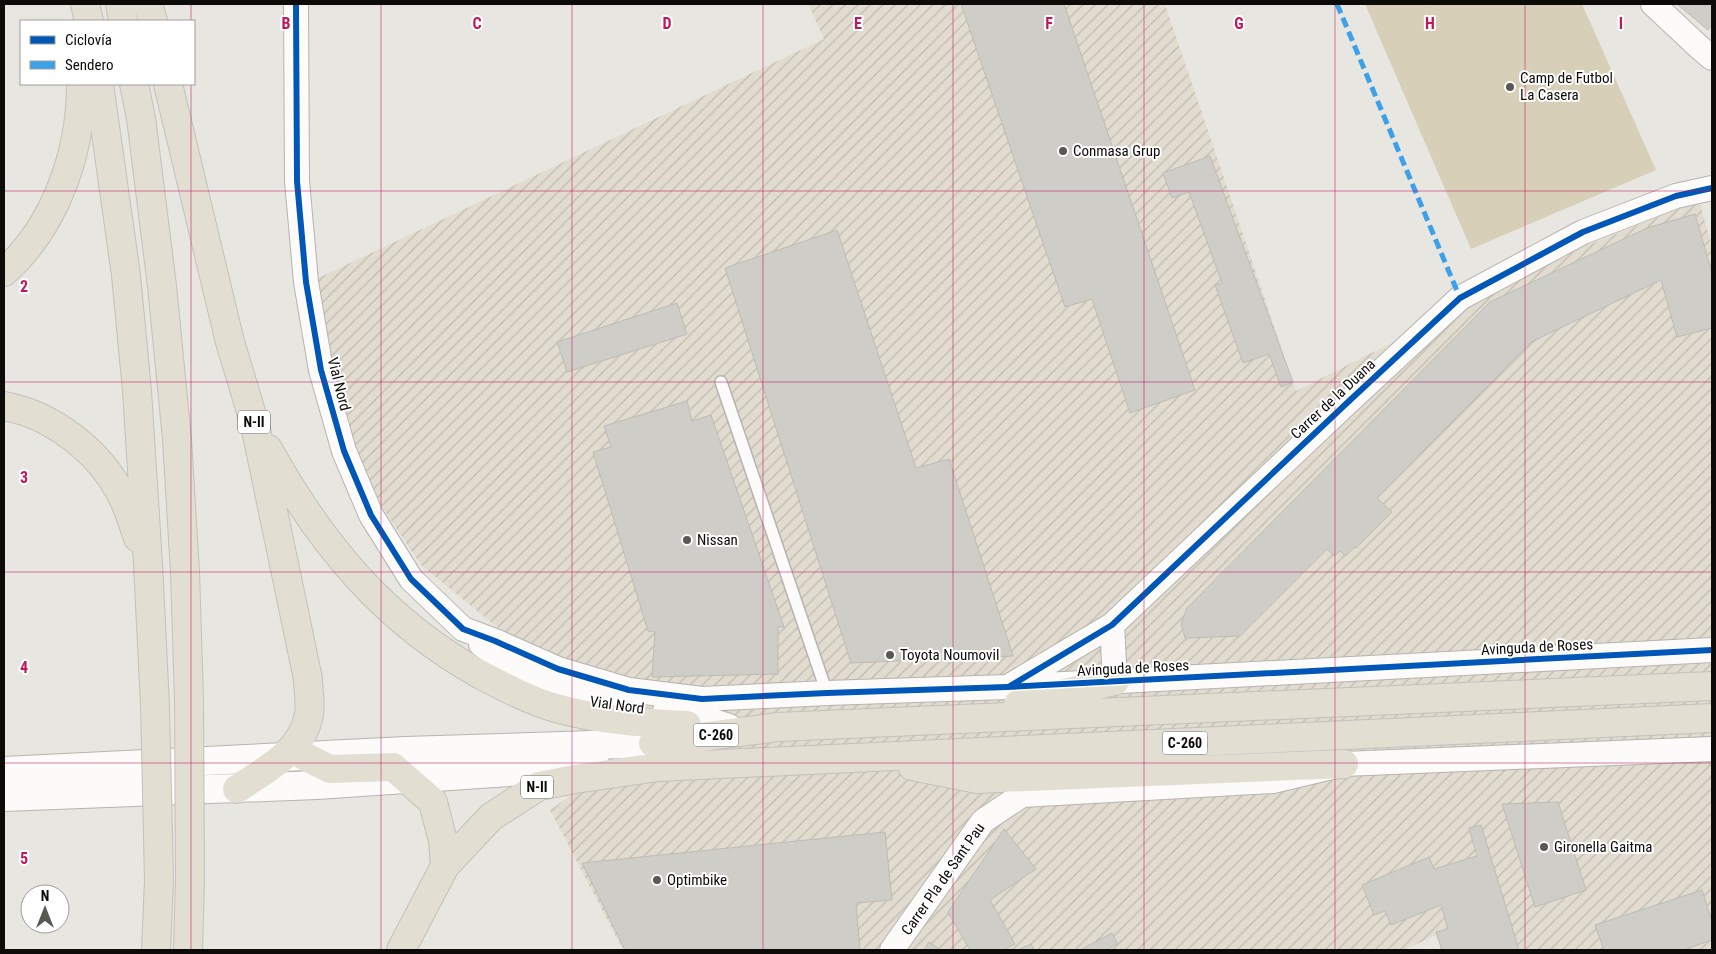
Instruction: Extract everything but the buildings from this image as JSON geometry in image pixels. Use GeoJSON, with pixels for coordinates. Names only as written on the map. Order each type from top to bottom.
{"type":"FeatureCollection","features":[{"type":"Feature","properties":{"kind":"highway"},"geometry":{"type":"LineString","coordinates":[[73,4],[75,20]]}},
{"type":"Feature","properties":{"kind":"highway"},"geometry":{"type":"LineString","coordinates":[[85,4],[89,20]]}},
{"type":"Feature","properties":{"kind":"highway"},"geometry":{"type":"LineString","coordinates":[[120,4],[123,20]]}},
{"type":"Feature","properties":{"kind":"highway"},"geometry":{"type":"LineString","coordinates":[[148,4],[153,20]]}},
{"type":"Feature","properties":{"kind":"highway"},"geometry":{"type":"LineString","coordinates":[[4,272],[32,242],[46,220],[62,188],[73,150],[80,108],[80,85]]}},
{"type":"Feature","properties":{"kind":"highway"},"geometry":{"type":"LineString","coordinates":[[99,85],[126,275],[137,391],[155,705],[159,880],[155,946]]}},
{"type":"Feature","properties":{"kind":"highway"},"geometry":{"type":"LineString","coordinates":[[134,85],[141,118],[162,286],[177,439],[185,572],[189,700],[190,879],[188,950]]}},
{"type":"Feature","properties":{"kind":"highway","name":"N-II"},"geometry":{"type":"LineString","coordinates":[[168,85],[230,342],[255,425],[308,679],[310,713],[302,736],[294,748],[294,756],[237,789]]}},
{"type":"Feature","properties":{"kind":"highway"},"geometry":{"type":"LineString","coordinates":[[4,406],[42,418],[56,426],[86,449],[104,468],[122,497],[148,564]]}},
{"type":"Feature","properties":{"kind":"highway","name":"N-II"},"geometry":{"type":"LineString","coordinates":[[255,425],[290,488],[319,532],[342,561],[408,627],[469,668],[502,686],[555,708],[602,718],[654,724],[778,727]]}},
{"type":"Feature","properties":{"kind":"highway"},"geometry":{"type":"LineString","coordinates":[[950,719],[1115,681]]}},
{"type":"Feature","properties":{"kind":"highway","name":"C-260"},"geometry":{"type":"LineString","coordinates":[[656,755],[778,727],[1712,686]]}},
{"type":"Feature","properties":{"kind":"highway","name":"C-260"},"geometry":{"type":"LineString","coordinates":[[656,755],[872,758],[1712,718]]}},
{"type":"Feature","properties":{"kind":"highway","name":"N-II"},"geometry":{"type":"LineString","coordinates":[[401,950],[445,866],[491,817],[539,786],[575,779],[656,755]]}},
{"type":"Feature","properties":{"kind":"highway"},"geometry":{"type":"LineString","coordinates":[[294,756],[330,769],[393,767],[433,802],[442,841],[445,866]]}},
{"type":"Feature","properties":{"kind":"highway"},"geometry":{"type":"LineString","coordinates":[[872,758],[977,780],[1344,764]]}},
{"type":"Feature","properties":{"kind":"main road","name":"C-260"},"geometry":{"type":"LineString","coordinates":[[4,771],[294,756],[656,755]]}},
{"type":"Feature","properties":{"kind":"main road","name":"C-260"},"geometry":{"type":"LineString","coordinates":[[4,797],[237,789],[407,779],[608,765],[656,755]]}},
{"type":"Feature","properties":{"kind":"street","name":"Vial Nord"},"geometry":{"type":"LineString","coordinates":[[296,4],[297,181],[306,282],[321,370],[344,450],[371,515],[411,579],[463,630],[507,665],[576,698],[606,706],[684,712],[729,726]]}},
{"type":"Feature","properties":{"kind":"street"},"geometry":{"type":"LineString","coordinates":[[1653,4],[1712,58]]}},
{"type":"Feature","properties":{"kind":"street","name":"Carrer de la Duana"},"geometry":{"type":"LineString","coordinates":[[1007,687],[1112,625],[1460,298],[1583,232],[1676,196],[1712,188]]}},
{"type":"Feature","properties":{"kind":"street"},"geometry":{"type":"LineString","coordinates":[[1112,625],[1115,681]]}},
{"type":"Feature","properties":{"kind":"street","name":"Vial Nord"},"geometry":{"type":"LineString","coordinates":[[463,630],[495,641],[558,669]]}},
{"type":"Feature","properties":{"kind":"street","name":"Avinguda de Roses"},"geometry":{"type":"LineString","coordinates":[[558,669],[629,690],[702,699],[1007,687],[1712,650]]}},
{"type":"Feature","properties":{"kind":"street"},"geometry":{"type":"LineString","coordinates":[[1344,764],[1712,749]]}},
{"type":"Feature","properties":{"kind":"street","name":"Carrer Pla de Sant Pau"},"geometry":{"type":"LineString","coordinates":[[892,950],[983,821],[1022,795],[1273,781],[1344,764]]}},
{"type":"Feature","properties":{"kind":"lane"},"geometry":{"type":"LineString","coordinates":[[721,382],[827,693]]}},
{"type":"Feature","properties":{"kind":"shaded area"},"geometry":{"type":"Polygon","coordinates":[[[808,4],[1165,4],[1296,391],[1583,247],[1699,201],[1712,246],[1712,950],[1441,950],[1436,935],[1404,950],[623,950],[550,810],[679,719],[608,705],[514,641],[421,565],[374,495],[341,423],[314,280],[824,39],[808,4]]]}},
{"type":"Feature","properties":{"kind":"shaded area","name":"Camp de Futbol La Casera"},"geometry":{"type":"Polygon","coordinates":[[[1365,4],[1582,4],[1656,170],[1471,249],[1365,4]]]}},
{"type":"Feature","properties":{"kind":"marked path"},"geometry":{"type":"LineString","coordinates":[[1337,4],[1460,298]]}},
{"type":"Feature","properties":{"kind":"cycle path"},"geometry":{"type":"LineString","coordinates":[[296,4],[297,181],[306,282],[321,370],[344,451],[371,515],[411,579],[463,629],[558,669],[629,690],[702,699],[1007,687],[1712,650]]}},
{"type":"Feature","properties":{"kind":"cycle path"},"geometry":{"type":"LineString","coordinates":[[1010,686],[1112,625],[1460,298],[1583,232],[1676,196],[1712,188]]}},
{"type":"Feature","properties":{"kind":"place","name":"Camp de Futbol La Casera"},"geometry":{"type":"Point","coordinates":[1510,87]}},
{"type":"Feature","properties":{"kind":"place","name":"Conmasa Grup"},"geometry":{"type":"Point","coordinates":[1063,151]}},
{"type":"Feature","properties":{"kind":"place","name":"Nissan"},"geometry":{"type":"Point","coordinates":[687,540]}},
{"type":"Feature","properties":{"kind":"place","name":"Toyota Noumovil"},"geometry":{"type":"Point","coordinates":[890,655]}},
{"type":"Feature","properties":{"kind":"place","name":"Gironella Gaitma"},"geometry":{"type":"Point","coordinates":[1544,847]}},
{"type":"Feature","properties":{"kind":"place","name":"Optimbike"},"geometry":{"type":"Point","coordinates":[657,880]}}]}
